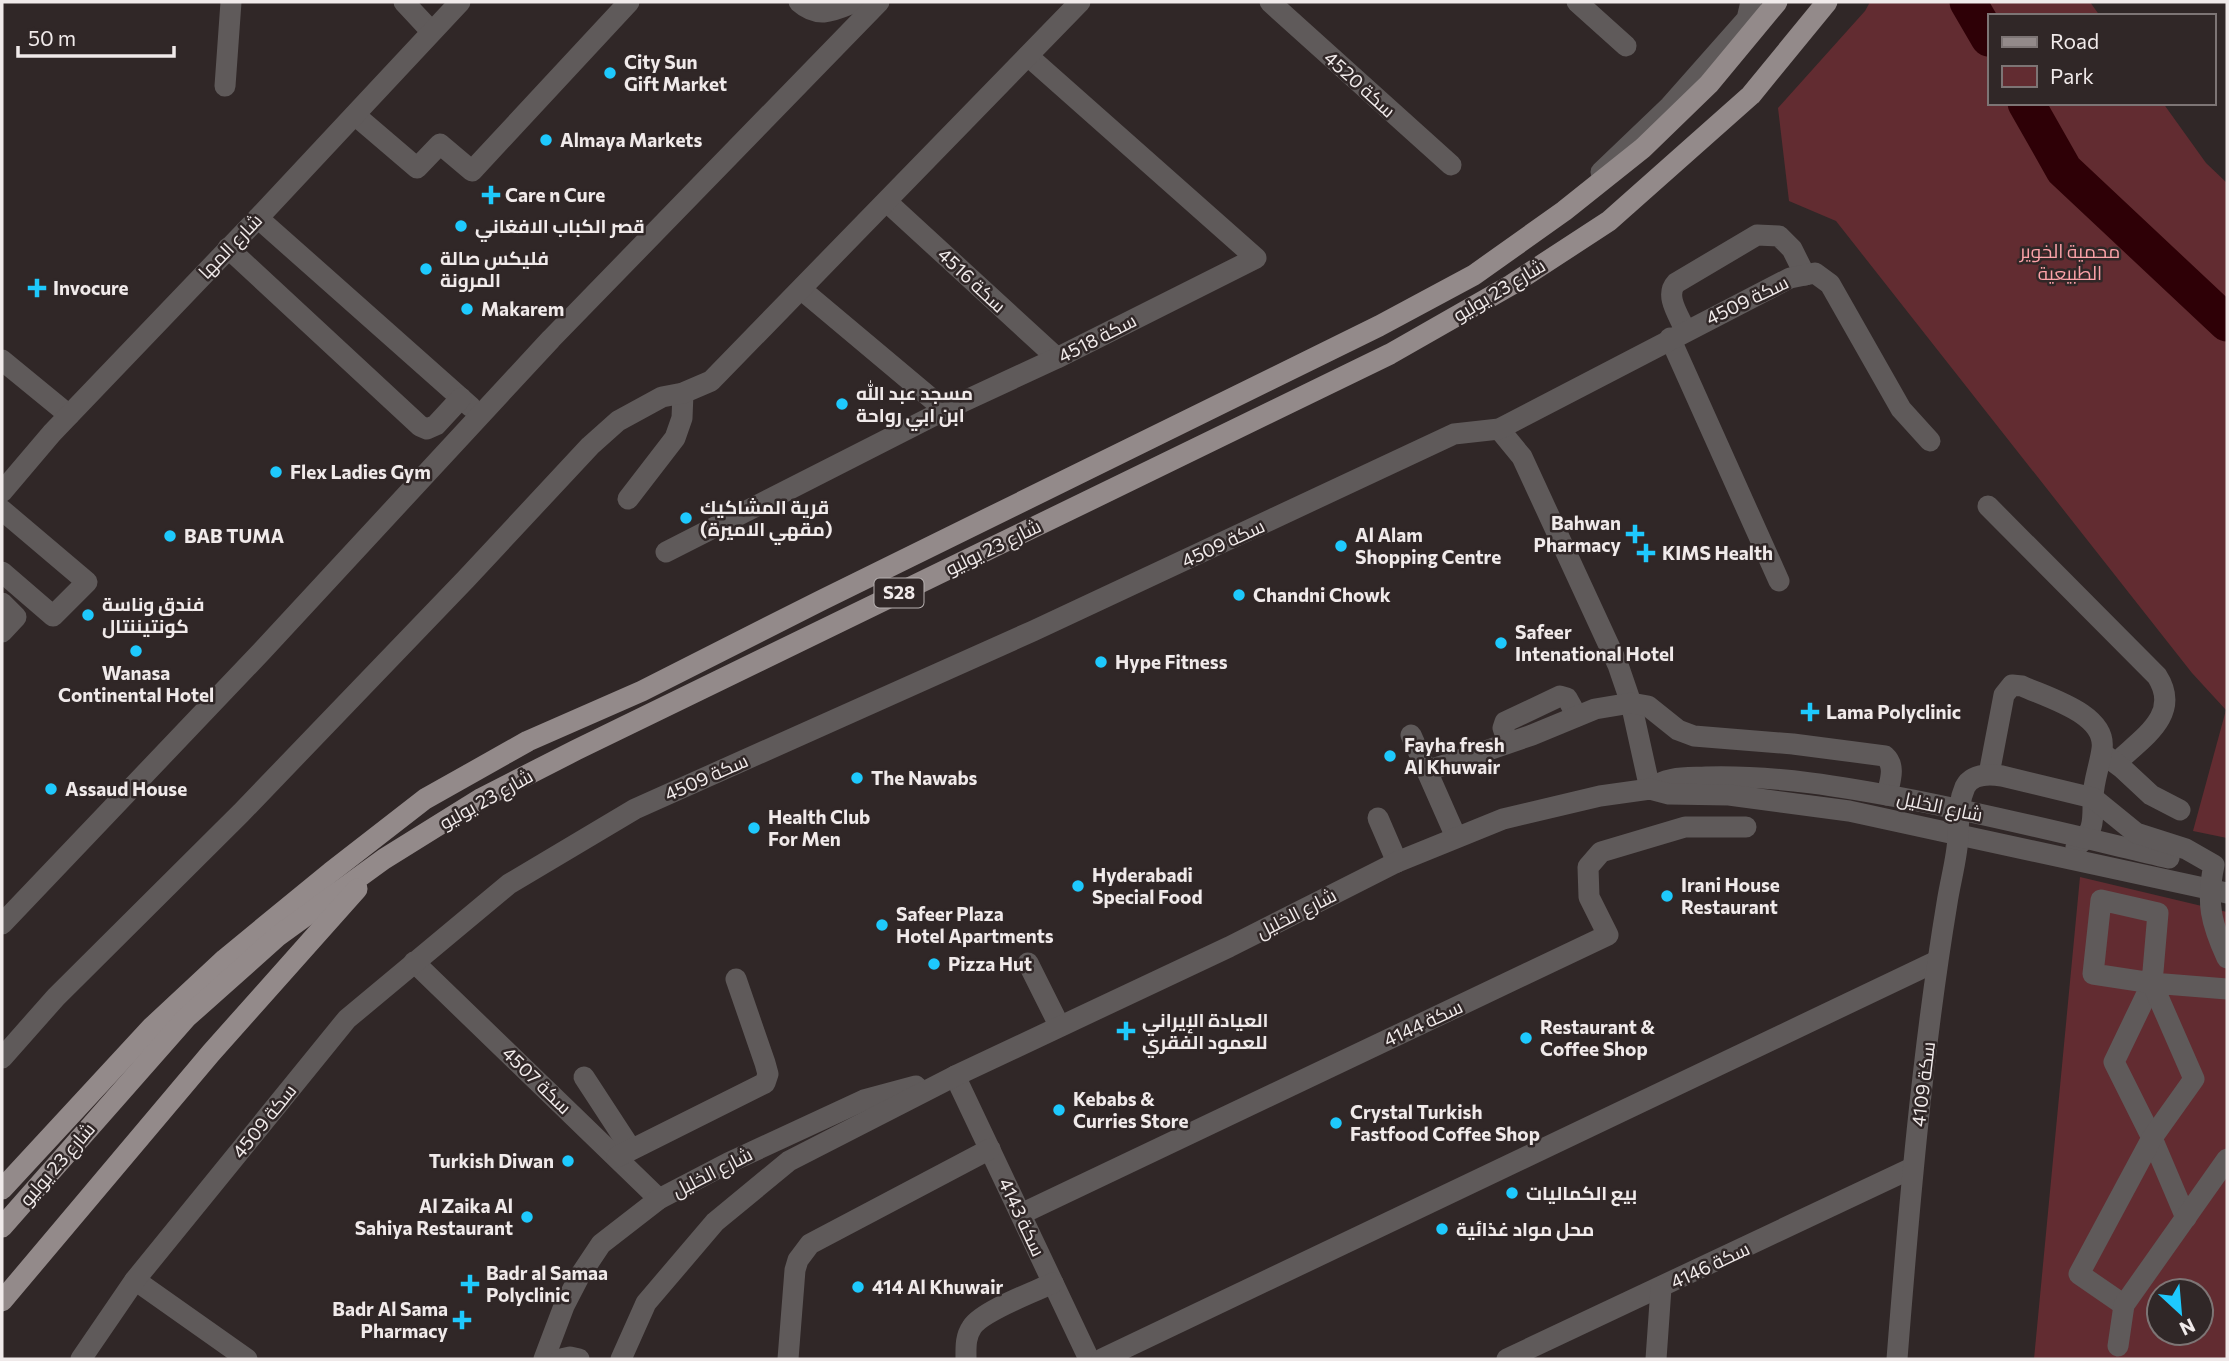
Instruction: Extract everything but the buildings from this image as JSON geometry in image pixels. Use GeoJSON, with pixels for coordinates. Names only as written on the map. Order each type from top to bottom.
{"type":"FeatureCollection","features":[{"type":"Feature","properties":{"kind":"main road","name":"شارع 23 يوليو"},"geometry":{"type":"LineString","coordinates":[[2,1189],[152,1027],[225,960],[425,799],[528,741],[642,691],[1380,327],[1474,275],[1564,211],[1643,148],[1709,84],[1777,2]]}},
{"type":"Feature","properties":{"kind":"main road","name":"شارع 23 يوليو"},"geometry":{"type":"LineString","coordinates":[[2,1227],[186,1018],[278,936],[384,859],[482,798],[552,762],[1390,354],[1511,285],[1609,220],[1679,161],[1751,95],[1827,2]]}},
{"type":"Feature","properties":{"kind":"main road"},"geometry":{"type":"LineString","coordinates":[[2,1301],[211,1053],[384,859]]}},
{"type":"Feature","properties":{"kind":"street"},"geometry":{"type":"LineString","coordinates":[[225,86],[231,2]]}},
{"type":"Feature","properties":{"kind":"street"},"geometry":{"type":"LineString","coordinates":[[404,2],[431,31]]}},
{"type":"Feature","properties":{"kind":"street","name":"شارع المها"},"geometry":{"type":"LineString","coordinates":[[2,492],[69,415],[460,2]]}},
{"type":"Feature","properties":{"kind":"street"},"geometry":{"type":"LineString","coordinates":[[355,115],[417,168],[440,144],[472,170],[629,2]]}},
{"type":"Feature","properties":{"kind":"street"},"geometry":{"type":"LineString","coordinates":[[799,2],[810,12],[821,13],[865,4]]}},
{"type":"Feature","properties":{"kind":"street"},"geometry":{"type":"LineString","coordinates":[[2,1058],[84,968],[241,813],[590,446],[618,421],[662,397],[683,393],[711,381],[1080,2]]}},
{"type":"Feature","properties":{"kind":"street","name":"سكة 4520"},"geometry":{"type":"LineString","coordinates":[[1270,2],[1451,165]]}},
{"type":"Feature","properties":{"kind":"street"},"geometry":{"type":"LineString","coordinates":[[1577,2],[1626,46]]}},
{"type":"Feature","properties":{"kind":"street"},"geometry":{"type":"LineString","coordinates":[[1564,211],[1609,163],[1670,106],[1746,19],[1751,2]]}},
{"type":"Feature","properties":{"kind":"street"},"geometry":{"type":"LineString","coordinates":[[2,924],[262,652],[865,4]]}},
{"type":"Feature","properties":{"kind":"street","name":"سكة 4518"},"geometry":{"type":"LineString","coordinates":[[666,552],[945,410],[1057,358],[1256,258],[1028,57]]}},
{"type":"Feature","properties":{"kind":"street","name":"سكة 4516"},"geometry":{"type":"LineString","coordinates":[[887,202],[1057,358]]}},
{"type":"Feature","properties":{"kind":"street"},"geometry":{"type":"LineString","coordinates":[[258,218],[481,416]]}},
{"type":"Feature","properties":{"kind":"street"},"geometry":{"type":"LineString","coordinates":[[1779,580],[1678,334],[1670,295],[1671,288],[1676,283],[1757,235],[1779,236],[1792,249],[1805,275]]}},
{"type":"Feature","properties":{"kind":"street"},"geometry":{"type":"LineString","coordinates":[[228,248],[420,426],[427,429],[436,425],[461,398]]}},
{"type":"Feature","properties":{"kind":"street","name":"سكة 4509"},"geometry":{"type":"LineString","coordinates":[[81,1359],[135,1280],[347,1019],[509,884],[635,808],[1033,631],[1454,434],[1499,429],[1790,278],[1815,273],[1830,284],[1900,409],[1930,441]]}},
{"type":"Feature","properties":{"kind":"street"},"geometry":{"type":"LineString","coordinates":[[802,290],[945,410]]}},
{"type":"Feature","properties":{"kind":"street"},"geometry":{"type":"LineString","coordinates":[[2,360],[69,415]]}},
{"type":"Feature","properties":{"kind":"street"},"geometry":{"type":"LineString","coordinates":[[628,499],[675,438],[682,418],[683,393]]}},
{"type":"Feature","properties":{"kind":"street"},"geometry":{"type":"LineString","coordinates":[[1499,429],[1522,457],[1618,666],[1631,703],[1650,789]]}},
{"type":"Feature","properties":{"kind":"street"},"geometry":{"type":"LineString","coordinates":[[1988,506],[2157,677],[2164,688],[2166,701],[2163,714],[2156,725],[2109,758],[2093,798],[2095,815],[2085,839],[2072,850],[2055,856]]}},
{"type":"Feature","properties":{"kind":"street"},"geometry":{"type":"LineString","coordinates":[[2,510],[87,582],[53,617],[2,572]]}},
{"type":"Feature","properties":{"kind":"street"},"geometry":{"type":"LineString","coordinates":[[2,603],[16,617],[2,632]]}},
{"type":"Feature","properties":{"kind":"street"},"geometry":{"type":"LineString","coordinates":[[1989,774],[2004,695],[2012,685],[2022,686],[2088,716],[2099,730],[2109,758],[2151,795],[2180,810]]}},
{"type":"Feature","properties":{"kind":"street"},"geometry":{"type":"LineString","coordinates":[[1427,771],[1548,729],[1595,709],[1631,703],[1648,706],[1678,730],[1694,736],[1787,743],[1885,756],[1889,759],[1892,770],[1887,795]]}},
{"type":"Feature","properties":{"kind":"street"},"geometry":{"type":"LineString","coordinates":[[1411,735],[1456,837]]}},
{"type":"Feature","properties":{"kind":"street"},"geometry":{"type":"LineString","coordinates":[[1784,780],[1787,743]]}},
{"type":"Feature","properties":{"kind":"street"},"geometry":{"type":"LineString","coordinates":[[1959,809],[1965,786],[1970,779],[1989,774],[2002,776],[2093,798],[2136,833],[2186,849],[2221,867],[2218,891],[2209,908],[2227,958]]}},
{"type":"Feature","properties":{"kind":"street","name":"شارع الخليل"},"geometry":{"type":"LineString","coordinates":[[621,1359],[646,1303],[715,1222],[789,1161],[955,1076],[1229,947],[1398,862],[1503,819],[1600,796],[1650,789],[1675,778],[1729,776],[1784,780],[1887,795],[2221,867]]}},
{"type":"Feature","properties":{"kind":"street","name":"شارع الخليل"},"geometry":{"type":"LineString","coordinates":[[1650,789],[1669,794],[1729,795],[1849,810],[2218,891]]}},
{"type":"Feature","properties":{"kind":"street","name":"سكة 4109"},"geometry":{"type":"LineString","coordinates":[[1897,1359],[1912,1168],[1937,961],[1958,835],[1959,809]]}},
{"type":"Feature","properties":{"kind":"street"},"geometry":{"type":"LineString","coordinates":[[1377,818],[1398,862]]}},
{"type":"Feature","properties":{"kind":"street","name":"سكة 4144"},"geometry":{"type":"LineString","coordinates":[[1021,1214],[1608,935],[1589,897],[1588,867],[1601,852],[1685,827],[1746,827]]}},
{"type":"Feature","properties":{"kind":"street"},"geometry":{"type":"LineString","coordinates":[[1102,1359],[1937,961]]}},
{"type":"Feature","properties":{"kind":"street","name":"سكة 4507"},"geometry":{"type":"LineString","coordinates":[[414,962],[624,1153],[659,1199]]}},
{"type":"Feature","properties":{"kind":"street"},"geometry":{"type":"LineString","coordinates":[[1028,963],[1059,1025]]}},
{"type":"Feature","properties":{"kind":"street"},"geometry":{"type":"LineString","coordinates":[[584,1077],[624,1153],[765,1083],[768,1074],[765,1063],[736,979]]}},
{"type":"Feature","properties":{"kind":"street"},"geometry":{"type":"LineString","coordinates":[[2152,982],[2227,989]]}},
{"type":"Feature","properties":{"kind":"street"},"geometry":{"type":"LineString","coordinates":[[2152,982],[2114,1062],[2152,1138],[2186,1218]]}},
{"type":"Feature","properties":{"kind":"street"},"geometry":{"type":"LineString","coordinates":[[2124,1305],[2078,1273],[2152,1138],[2194,1079],[2152,982]]}},
{"type":"Feature","properties":{"kind":"street","name":"شارع الخليل"},"geometry":{"type":"LineString","coordinates":[[544,1359],[564,1306],[601,1244],[659,1199],[728,1163],[864,1100],[955,1076]]}},
{"type":"Feature","properties":{"kind":"street","name":"سكة 4143"},"geometry":{"type":"LineString","coordinates":[[955,1076],[1089,1359]]}},
{"type":"Feature","properties":{"kind":"street"},"geometry":{"type":"LineString","coordinates":[[788,1359],[795,1270],[797,1260],[810,1244],[990,1149]]}},
{"type":"Feature","properties":{"kind":"street"},"geometry":{"type":"LineString","coordinates":[[2118,1346],[2124,1305],[2227,1159]]}},
{"type":"Feature","properties":{"kind":"street","name":"سكة 4146"},"geometry":{"type":"LineString","coordinates":[[1507,1359],[1531,1353],[1912,1168]]}},
{"type":"Feature","properties":{"kind":"street"},"geometry":{"type":"LineString","coordinates":[[135,1280],[241,1358]]}},
{"type":"Feature","properties":{"kind":"street"},"geometry":{"type":"LineString","coordinates":[[966,1359],[968,1334],[981,1318],[1053,1283]]}},
{"type":"Feature","properties":{"kind":"street"},"geometry":{"type":"LineString","coordinates":[[1656,1359],[1661,1288]]}},
{"type":"Feature","properties":{"kind":"street"},"geometry":{"type":"LineString","coordinates":[[561,1359],[579,1359]]}},
{"type":"Feature","properties":{"kind":"green space","name":"محمية الخوير الطبيعية"},"geometry":{"type":"Polygon","coordinates":[[[1870,2],[2090,2],[2099,14],[1988,14],[1988,105],[2164,105],[2206,163],[2227,183],[2227,838],[2193,831],[2226,710],[2192,673],[1836,221],[1789,201],[1778,108],[1865,11],[1870,2]]]}},
{"type":"Feature","properties":{"kind":"green space"},"geometry":{"type":"Polygon","coordinates":[[[2080,877],[2227,912],[2227,1359],[2034,1359],[2080,877]]]}},
{"type":"Feature","properties":{"kind":"waterway"},"geometry":{"type":"LineString","coordinates":[[1968,2],[1988,36]]}},
{"type":"Feature","properties":{"kind":"waterway"},"geometry":{"type":"LineString","coordinates":[[2027,105],[2064,170],[2227,323]]}},
{"type":"Feature","properties":{"kind":"place","name":"City Sun Gift Market"},"geometry":{"type":"Point","coordinates":[610,73]}},
{"type":"Feature","properties":{"kind":"place","name":"Almaya Markets"},"geometry":{"type":"Point","coordinates":[546,140]}},
{"type":"Feature","properties":{"kind":"place","name":"Care n Cure"},"geometry":{"type":"Point","coordinates":[491,195]}},
{"type":"Feature","properties":{"kind":"place","name":"قصر الكباب الافغاني"},"geometry":{"type":"Point","coordinates":[461,226]}},
{"type":"Feature","properties":{"kind":"place","name":"فليكس صالة المرونة"},"geometry":{"type":"Point","coordinates":[426,269]}},
{"type":"Feature","properties":{"kind":"place","name":"Invocure"},"geometry":{"type":"Point","coordinates":[37,288]}},
{"type":"Feature","properties":{"kind":"place","name":"Makarem"},"geometry":{"type":"Point","coordinates":[467,309]}},
{"type":"Feature","properties":{"kind":"place","name":"مسجد عبد الله ابن ابي رواحة"},"geometry":{"type":"Point","coordinates":[842,404]}},
{"type":"Feature","properties":{"kind":"place","name":"Flex Ladies Gym"},"geometry":{"type":"Point","coordinates":[276,472]}},
{"type":"Feature","properties":{"kind":"place","name":"قرية المشاكيك (مقهي الاميرة)"},"geometry":{"type":"Point","coordinates":[686,518]}},
{"type":"Feature","properties":{"kind":"place","name":"Bahwan Pharmacy"},"geometry":{"type":"Point","coordinates":[1635,534]}},
{"type":"Feature","properties":{"kind":"place","name":"BAB TUMA"},"geometry":{"type":"Point","coordinates":[170,536]}},
{"type":"Feature","properties":{"kind":"place","name":"Al Alam Shopping Centre"},"geometry":{"type":"Point","coordinates":[1341,546]}},
{"type":"Feature","properties":{"kind":"place","name":"KIMS Health"},"geometry":{"type":"Point","coordinates":[1646,553]}},
{"type":"Feature","properties":{"kind":"place","name":"Chandni Chowk"},"geometry":{"type":"Point","coordinates":[1239,595]}},
{"type":"Feature","properties":{"kind":"place","name":"فندق وناسة كونتيننتال"},"geometry":{"type":"Point","coordinates":[88,615]}},
{"type":"Feature","properties":{"kind":"place","name":"Safeer Intenational Hotel"},"geometry":{"type":"Point","coordinates":[1501,643]}},
{"type":"Feature","properties":{"kind":"place","name":"Wanasa Continental Hotel"},"geometry":{"type":"Point","coordinates":[136,651]}},
{"type":"Feature","properties":{"kind":"place","name":"Hype Fitness"},"geometry":{"type":"Point","coordinates":[1101,662]}},
{"type":"Feature","properties":{"kind":"place","name":"Lama Polyclinic"},"geometry":{"type":"Point","coordinates":[1810,712]}},
{"type":"Feature","properties":{"kind":"place","name":"Fayha fresh Al Khuwair"},"geometry":{"type":"Point","coordinates":[1390,756]}},
{"type":"Feature","properties":{"kind":"place","name":"The Nawabs"},"geometry":{"type":"Point","coordinates":[857,778]}},
{"type":"Feature","properties":{"kind":"place","name":"Assaud House"},"geometry":{"type":"Point","coordinates":[51,789]}},
{"type":"Feature","properties":{"kind":"place","name":"Health Club For Men"},"geometry":{"type":"Point","coordinates":[754,828]}},
{"type":"Feature","properties":{"kind":"place","name":"Hyderabadi Special Food"},"geometry":{"type":"Point","coordinates":[1078,886]}},
{"type":"Feature","properties":{"kind":"place","name":"Irani House Restaurant"},"geometry":{"type":"Point","coordinates":[1667,896]}},
{"type":"Feature","properties":{"kind":"place","name":"Safeer Plaza Hotel Apartments"},"geometry":{"type":"Point","coordinates":[882,925]}},
{"type":"Feature","properties":{"kind":"place","name":"Pizza Hut"},"geometry":{"type":"Point","coordinates":[934,964]}},
{"type":"Feature","properties":{"kind":"place","name":"العيادة الإيراني للعمود الفقري"},"geometry":{"type":"Point","coordinates":[1126,1031]}},
{"type":"Feature","properties":{"kind":"place","name":"Restaurant & Coffee Shop"},"geometry":{"type":"Point","coordinates":[1526,1038]}},
{"type":"Feature","properties":{"kind":"place","name":"Kebabs & Curries Store"},"geometry":{"type":"Point","coordinates":[1059,1110]}},
{"type":"Feature","properties":{"kind":"place","name":"Crystal Turkish Fastfood Coffee Shop"},"geometry":{"type":"Point","coordinates":[1336,1123]}},
{"type":"Feature","properties":{"kind":"place","name":"Turkish Diwan"},"geometry":{"type":"Point","coordinates":[568,1161]}},
{"type":"Feature","properties":{"kind":"place","name":"بيع الكماليات"},"geometry":{"type":"Point","coordinates":[1512,1193]}},
{"type":"Feature","properties":{"kind":"place","name":"Al Zaika Al Sahiya Restaurant"},"geometry":{"type":"Point","coordinates":[527,1217]}},
{"type":"Feature","properties":{"kind":"place","name":"محل مواد غذائية"},"geometry":{"type":"Point","coordinates":[1442,1229]}},
{"type":"Feature","properties":{"kind":"place","name":"Badr al Samaa Polyclinic"},"geometry":{"type":"Point","coordinates":[470,1284]}},
{"type":"Feature","properties":{"kind":"place","name":"414 Al Khuwair"},"geometry":{"type":"Point","coordinates":[858,1287]}},
{"type":"Feature","properties":{"kind":"place","name":"Badr Al Sama Pharmacy"},"geometry":{"type":"Point","coordinates":[462,1320]}}]}
